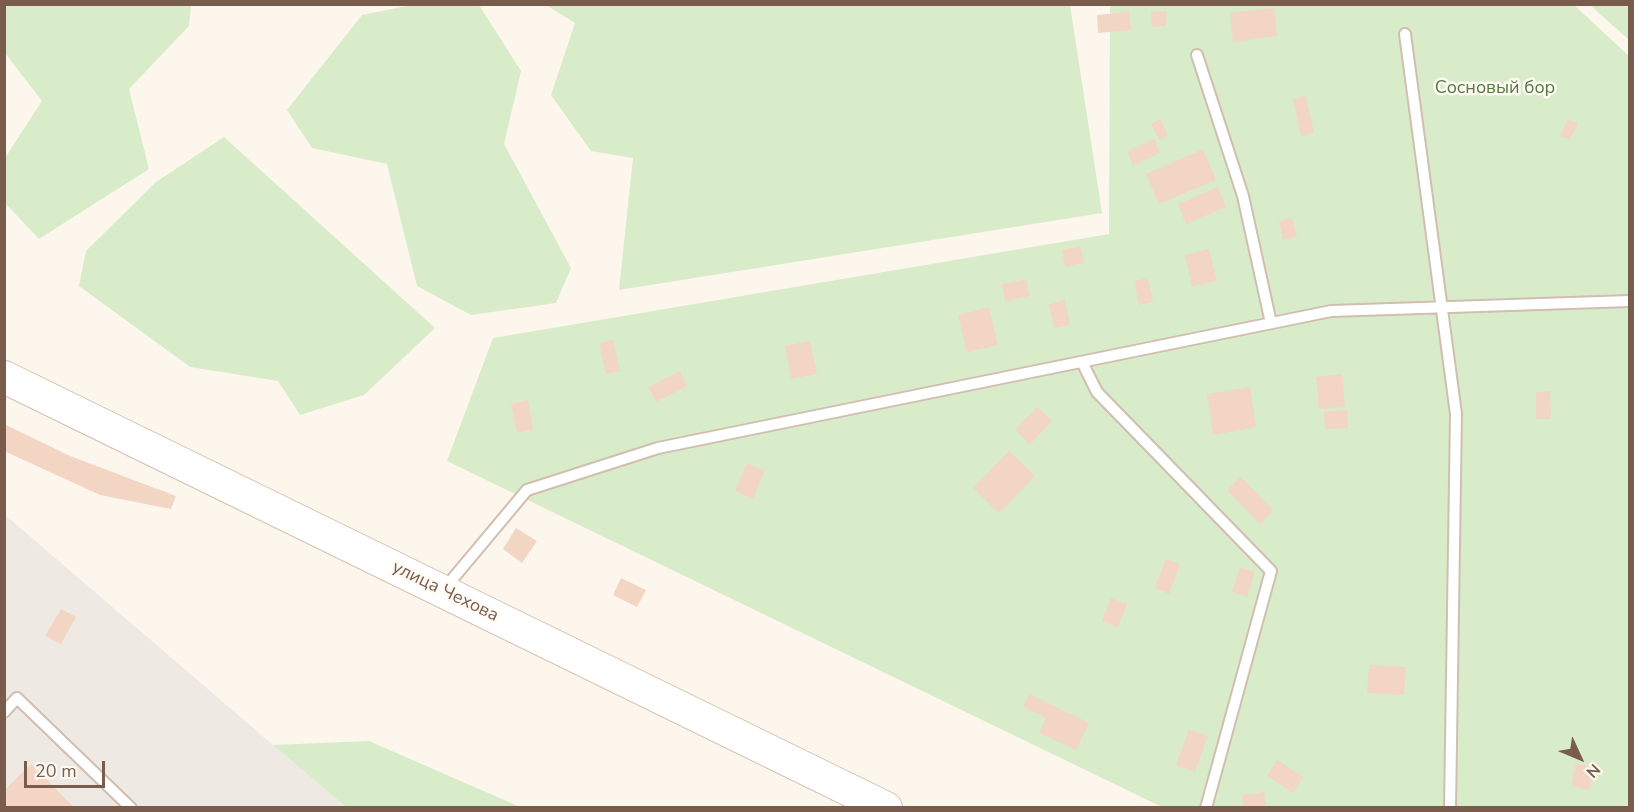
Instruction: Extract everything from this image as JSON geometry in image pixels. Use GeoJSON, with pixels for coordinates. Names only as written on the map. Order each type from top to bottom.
{"type":"FeatureCollection","features":[{"type":"Feature","properties":{"kind":"street","name":"улица Чехова"},"geometry":{"type":"LineString","coordinates":[[4,377],[886,807]]}},
{"type":"Feature","properties":{"kind":"lane"},"geometry":{"type":"LineString","coordinates":[[1406,34],[1440,307],[1456,414],[1450,807]]}},
{"type":"Feature","properties":{"kind":"lane"},"geometry":{"type":"LineString","coordinates":[[1197,55],[1243,196],[1271,323]]}},
{"type":"Feature","properties":{"kind":"lane"},"geometry":{"type":"LineString","coordinates":[[442,591],[528,490],[658,448],[1331,311],[1629,301]]}},
{"type":"Feature","properties":{"kind":"lane"},"geometry":{"type":"LineString","coordinates":[[1082,362],[1097,392],[1270,571],[1206,807]]}},
{"type":"Feature","properties":{"kind":"lane"},"geometry":{"type":"LineString","coordinates":[[4,712],[17,698],[131,807]]}},
{"type":"Feature","properties":{"kind":"shaded area"},"geometry":{"type":"Polygon","coordinates":[[[4,514],[273,745],[346,807],[5,807],[4,514]]]}},
{"type":"Feature","properties":{"kind":"green space"},"geometry":{"type":"Polygon","coordinates":[[[5,4],[191,5],[189,26],[129,89],[149,169],[39,239],[5,203],[5,158],[42,101],[5,53],[5,4]]]}},
{"type":"Feature","properties":{"kind":"green space"},"geometry":{"type":"Polygon","coordinates":[[[412,5],[479,5],[521,71],[504,144],[571,268],[556,303],[471,315],[417,286],[387,164],[312,148],[287,110],[362,15],[412,5]]]}},
{"type":"Feature","properties":{"kind":"green space"},"geometry":{"type":"Polygon","coordinates":[[[546,5],[1070,5],[1102,213],[619,290],[633,158],[591,151],[551,95],[575,23],[546,5]]]}},
{"type":"Feature","properties":{"kind":"green space","name":"Сосновый бор"},"geometry":{"type":"Polygon","coordinates":[[[1110,5],[1574,5],[1629,56],[1629,807],[1162,807],[447,461],[493,338],[1109,234],[1110,5]]]}},
{"type":"Feature","properties":{"kind":"green space"},"geometry":{"type":"Polygon","coordinates":[[[1590,5],[1629,5],[1629,40],[1590,5]]]}},
{"type":"Feature","properties":{"kind":"green space"},"geometry":{"type":"Polygon","coordinates":[[[224,137],[435,328],[364,395],[300,415],[278,381],[190,367],[79,286],[86,251],[156,182],[224,137]]]}},
{"type":"Feature","properties":{"kind":"green space"},"geometry":{"type":"Polygon","coordinates":[[[369,741],[522,807],[346,807],[273,745],[369,741]]]}},
{"type":"Feature","properties":{"kind":"building"},"geometry":{"type":"Polygon","coordinates":[[[1274,8],[1277,36],[1233,42],[1230,13],[1274,8]]]}},
{"type":"Feature","properties":{"kind":"building"},"geometry":{"type":"Polygon","coordinates":[[[1166,11],[1166,26],[1152,27],[1151,12],[1166,11]]]}},
{"type":"Feature","properties":{"kind":"building"},"geometry":{"type":"Polygon","coordinates":[[[1129,12],[1131,30],[1098,33],[1097,15],[1129,12]]]}},
{"type":"Feature","properties":{"kind":"building"},"geometry":{"type":"Polygon","coordinates":[[[1306,96],[1314,133],[1301,136],[1293,99],[1306,96]]]}},
{"type":"Feature","properties":{"kind":"building"},"geometry":{"type":"Polygon","coordinates":[[[1161,119],[1168,136],[1159,140],[1151,124],[1161,119]]]}},
{"type":"Feature","properties":{"kind":"building"},"geometry":{"type":"Polygon","coordinates":[[[1568,119],[1578,124],[1570,140],[1560,136],[1568,119]]]}},
{"type":"Feature","properties":{"kind":"building"},"geometry":{"type":"Polygon","coordinates":[[[1154,139],[1160,153],[1133,165],[1127,152],[1154,139]]]}},
{"type":"Feature","properties":{"kind":"building"},"geometry":{"type":"Polygon","coordinates":[[[1203,149],[1216,180],[1159,204],[1146,174],[1203,149]]]}},
{"type":"Feature","properties":{"kind":"building"},"geometry":{"type":"Polygon","coordinates":[[[1218,187],[1226,207],[1186,224],[1178,204],[1218,187]]]}},
{"type":"Feature","properties":{"kind":"building"},"geometry":{"type":"Polygon","coordinates":[[[1292,218],[1297,237],[1283,240],[1279,221],[1292,218]]]}},
{"type":"Feature","properties":{"kind":"building"},"geometry":{"type":"Polygon","coordinates":[[[1080,246],[1084,263],[1065,267],[1062,250],[1080,246]]]}},
{"type":"Feature","properties":{"kind":"building"},"geometry":{"type":"Polygon","coordinates":[[[1209,249],[1217,281],[1192,286],[1185,255],[1209,249]]]}},
{"type":"Feature","properties":{"kind":"building"},"geometry":{"type":"Polygon","coordinates":[[[1148,278],[1153,302],[1139,305],[1134,281],[1148,278]]]}},
{"type":"Feature","properties":{"kind":"building"},"geometry":{"type":"Polygon","coordinates":[[[1026,279],[1030,296],[1005,301],[1002,284],[1026,279]]]}},
{"type":"Feature","properties":{"kind":"building"},"geometry":{"type":"Polygon","coordinates":[[[1065,300],[1070,325],[1054,328],[1049,304],[1065,300]]]}},
{"type":"Feature","properties":{"kind":"building"},"geometry":{"type":"Polygon","coordinates":[[[989,307],[998,345],[967,352],[958,315],[989,307]]]}},
{"type":"Feature","properties":{"kind":"building"},"geometry":{"type":"Polygon","coordinates":[[[613,340],[620,371],[606,374],[599,343],[613,340]]]}},
{"type":"Feature","properties":{"kind":"building"},"geometry":{"type":"Polygon","coordinates":[[[810,341],[817,374],[791,379],[785,346],[810,341]]]}},
{"type":"Feature","properties":{"kind":"building"},"geometry":{"type":"Polygon","coordinates":[[[680,371],[687,386],[656,402],[648,387],[680,371]]]}},
{"type":"Feature","properties":{"kind":"building"},"geometry":{"type":"Polygon","coordinates":[[[1342,374],[1345,407],[1319,409],[1316,377],[1342,374]]]}},
{"type":"Feature","properties":{"kind":"building"},"geometry":{"type":"Polygon","coordinates":[[[1250,387],[1256,427],[1213,435],[1207,394],[1250,387]]]}},
{"type":"Feature","properties":{"kind":"building"},"geometry":{"type":"Polygon","coordinates":[[[1550,391],[1551,419],[1536,419],[1536,392],[1550,391]]]}},
{"type":"Feature","properties":{"kind":"building"},"geometry":{"type":"Polygon","coordinates":[[[528,400],[533,429],[517,433],[511,404],[528,400]]]}},
{"type":"Feature","properties":{"kind":"building"},"geometry":{"type":"Polygon","coordinates":[[[1037,407],[1052,421],[1030,444],[1015,430],[1037,407]]]}},
{"type":"Feature","properties":{"kind":"building"},"geometry":{"type":"Polygon","coordinates":[[[1347,410],[1348,428],[1325,429],[1324,412],[1347,410]]]}},
{"type":"Feature","properties":{"kind":"building"},"geometry":{"type":"Polygon","coordinates":[[[4,424],[70,456],[176,496],[171,509],[100,495],[4,451],[4,424]]]}},
{"type":"Feature","properties":{"kind":"building"},"geometry":{"type":"Polygon","coordinates":[[[1009,451],[1035,476],[999,513],[973,488],[1009,451]]]}},
{"type":"Feature","properties":{"kind":"building"},"geometry":{"type":"Polygon","coordinates":[[[747,463],[765,471],[753,499],[735,491],[747,463]]]}},
{"type":"Feature","properties":{"kind":"building"},"geometry":{"type":"Polygon","coordinates":[[[1241,477],[1273,510],[1260,524],[1227,490],[1241,477]]]}},
{"type":"Feature","properties":{"kind":"building"},"geometry":{"type":"Polygon","coordinates":[[[516,528],[537,541],[522,563],[503,549],[516,528]]]}},
{"type":"Feature","properties":{"kind":"building"},"geometry":{"type":"Polygon","coordinates":[[[1166,559],[1180,564],[1169,594],[1155,588],[1166,559]]]}},
{"type":"Feature","properties":{"kind":"building"},"geometry":{"type":"Polygon","coordinates":[[[1240,567],[1255,572],[1247,597],[1232,592],[1240,567]]]}},
{"type":"Feature","properties":{"kind":"building"},"geometry":{"type":"Polygon","coordinates":[[[621,578],[646,590],[637,607],[613,595],[621,578]]]}},
{"type":"Feature","properties":{"kind":"building"},"geometry":{"type":"Polygon","coordinates":[[[1111,598],[1127,604],[1118,627],[1102,621],[1111,598]]]}},
{"type":"Feature","properties":{"kind":"building"},"geometry":{"type":"Polygon","coordinates":[[[61,609],[76,617],[61,644],[45,636],[61,609]]]}},
{"type":"Feature","properties":{"kind":"building"},"geometry":{"type":"Polygon","coordinates":[[[1369,665],[1406,667],[1404,695],[1367,693],[1369,665]]]}},
{"type":"Feature","properties":{"kind":"building"},"geometry":{"type":"Polygon","coordinates":[[[1029,694],[1089,723],[1076,750],[1039,733],[1046,718],[1023,707],[1029,694]]]}},
{"type":"Feature","properties":{"kind":"building"},"geometry":{"type":"Polygon","coordinates":[[[1189,730],[1208,736],[1195,772],[1176,765],[1189,730]]]}},
{"type":"Feature","properties":{"kind":"building"},"geometry":{"type":"Polygon","coordinates":[[[1277,760],[1303,777],[1293,793],[1267,776],[1277,760]]]}},
{"type":"Feature","properties":{"kind":"building"},"geometry":{"type":"Polygon","coordinates":[[[1576,763],[1595,768],[1589,790],[1571,786],[1576,763]]]}},
{"type":"Feature","properties":{"kind":"building"},"geometry":{"type":"Polygon","coordinates":[[[31,764],[75,808],[4,808],[4,791],[31,764]]]}},
{"type":"Feature","properties":{"kind":"building"},"geometry":{"type":"Polygon","coordinates":[[[1264,792],[1266,808],[1244,808],[1242,795],[1264,792]]]}}]}
